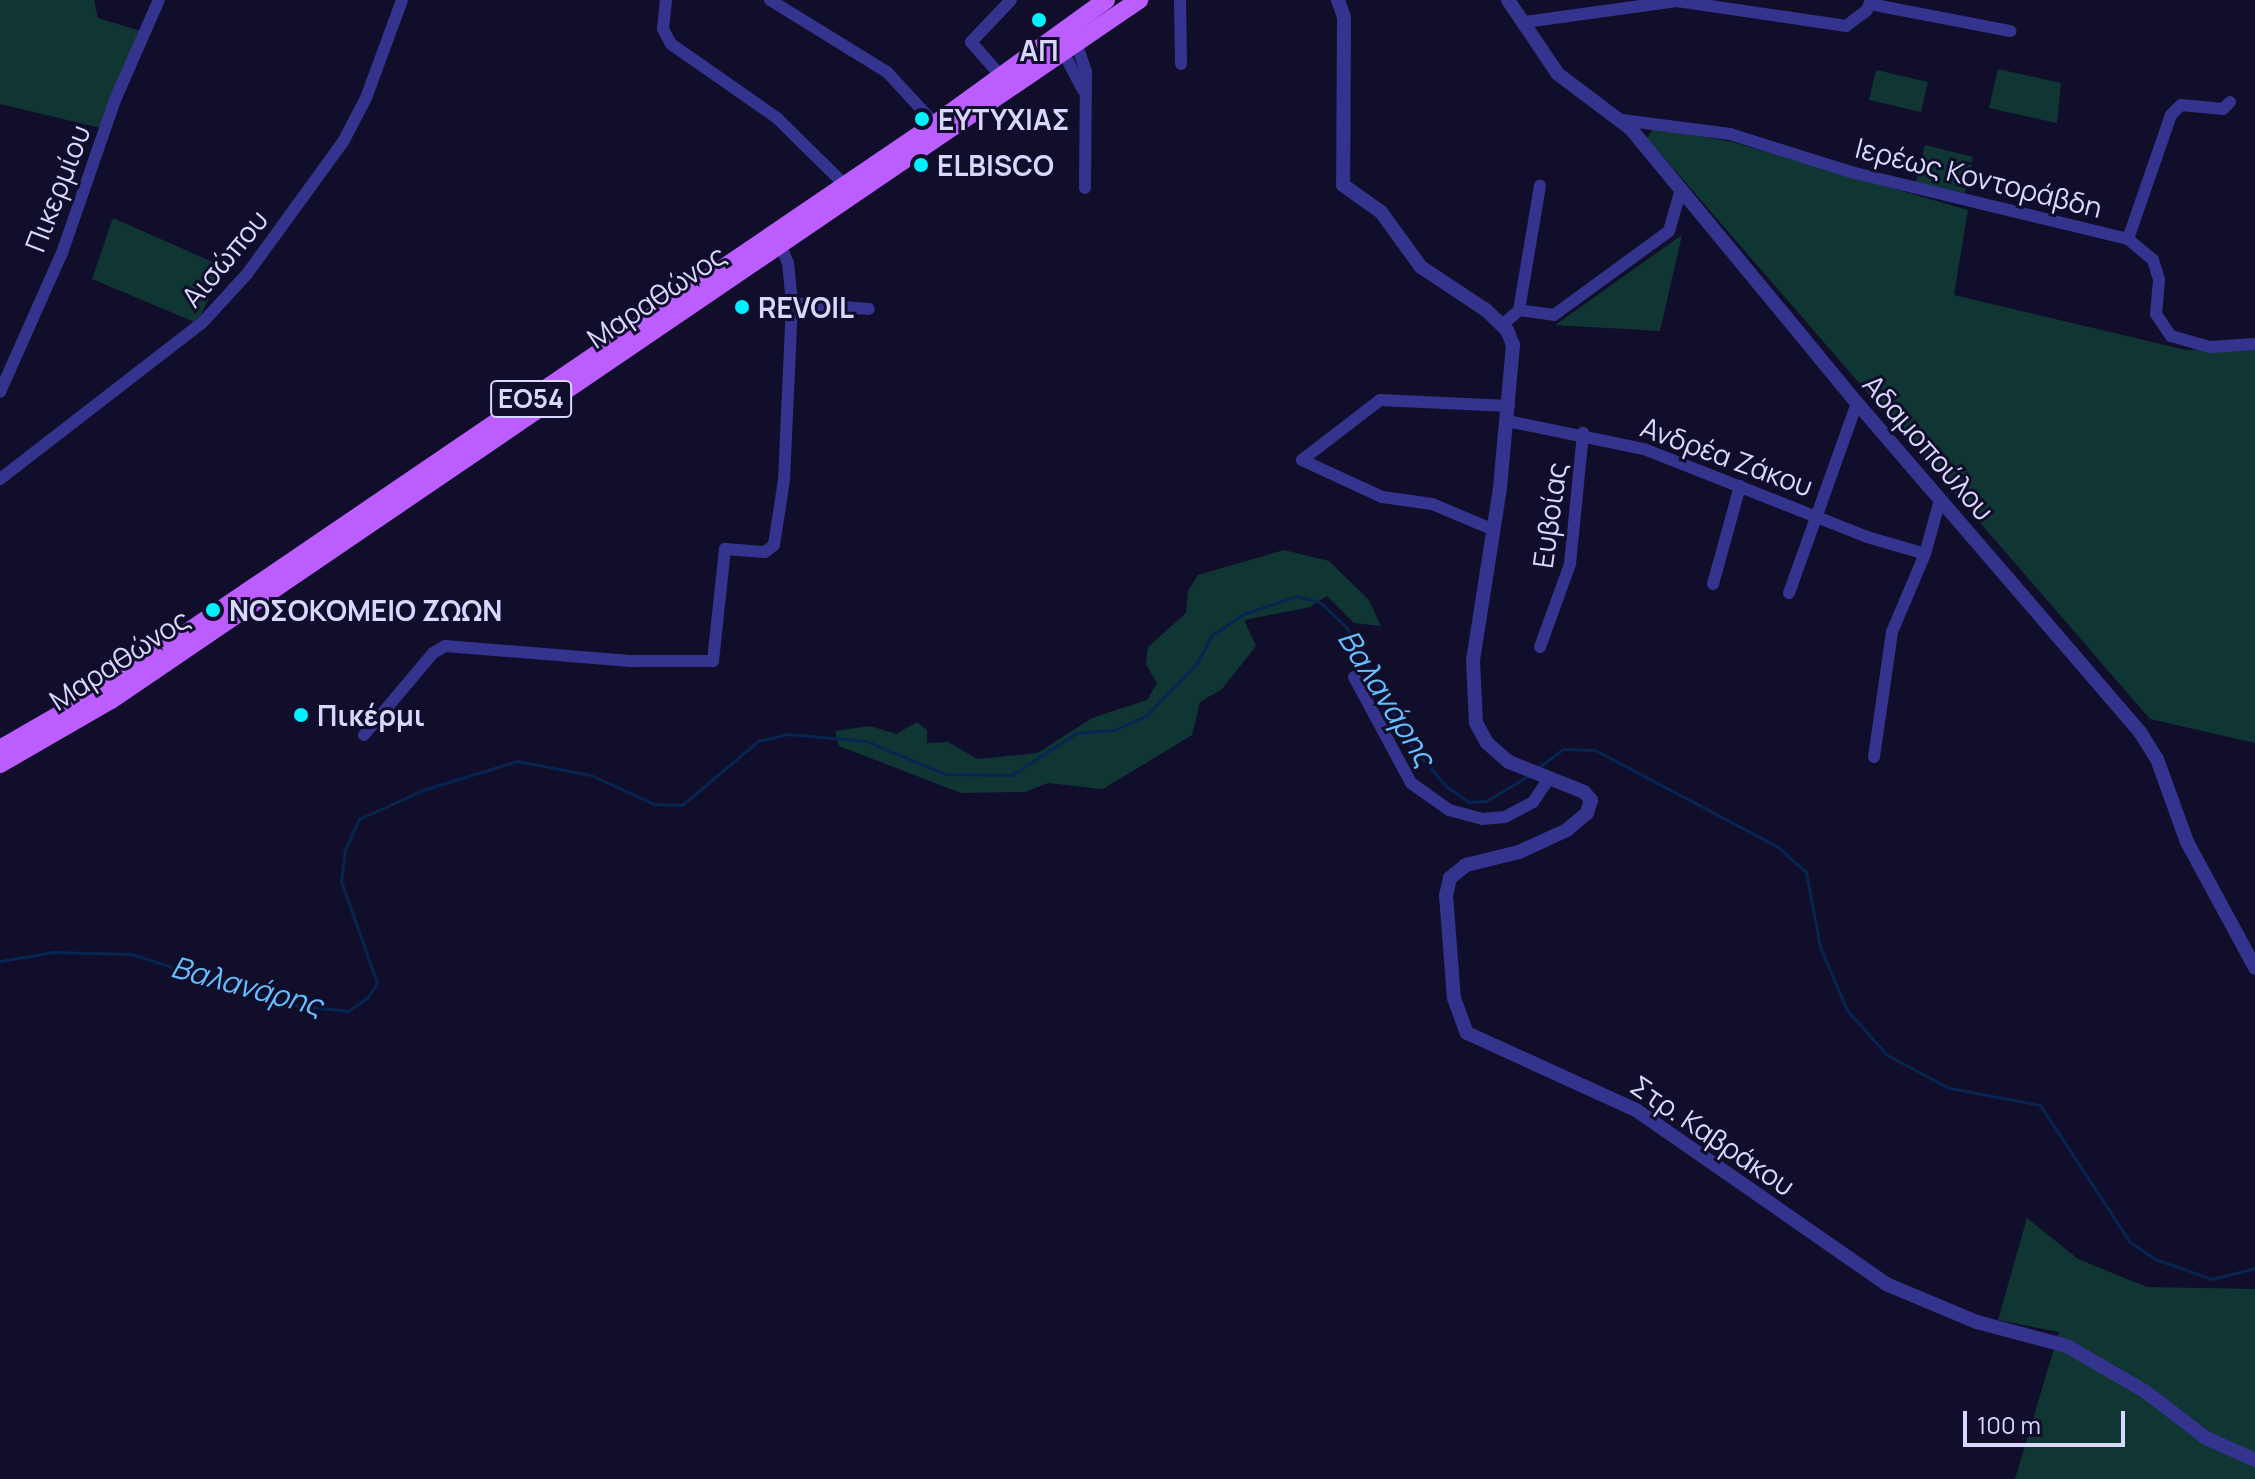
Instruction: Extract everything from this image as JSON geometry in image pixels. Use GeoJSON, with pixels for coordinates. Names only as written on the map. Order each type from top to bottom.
{"type":"FeatureCollection","features":[{"type":"Feature","properties":{"kind":"main road","name":"Μαραθώνος"},"geometry":{"type":"LineString","coordinates":[[0,764],[111,700],[780,245],[1066,40],[1106,0]]}},
{"type":"Feature","properties":{"kind":"main road","name":"Μαραθώνος"},"geometry":{"type":"LineString","coordinates":[[0,749],[104,689],[935,124],[1000,75],[1139,0]]}},
{"type":"Feature","properties":{"kind":"street","name":"Πικερμίου"},"geometry":{"type":"LineString","coordinates":[[0,392],[62,253],[115,100],[159,0]]}},
{"type":"Feature","properties":{"kind":"street","name":"Αισώπου"},"geometry":{"type":"LineString","coordinates":[[0,479],[202,323],[247,274],[343,142],[402,0]]}},
{"type":"Feature","properties":{"kind":"street"},"geometry":{"type":"LineString","coordinates":[[666,0],[663,29],[671,44],[777,118],[845,185]]}},
{"type":"Feature","properties":{"kind":"street"},"geometry":{"type":"LineString","coordinates":[[770,0],[887,72],[935,124]]}},
{"type":"Feature","properties":{"kind":"street"},"geometry":{"type":"LineString","coordinates":[[1000,75],[971,42],[1011,0]]}},
{"type":"Feature","properties":{"kind":"street"},"geometry":{"type":"LineString","coordinates":[[1180,0],[1181,64]]}},
{"type":"Feature","properties":{"kind":"street"},"geometry":{"type":"LineString","coordinates":[[1338,0],[1345,23],[1343,185],[1387,217],[1421,267],[1502,325],[1513,345],[1494,530],[1473,660],[1472,706],[1487,743],[1527,773],[1547,781],[1529,806],[1500,818],[1472,818],[1438,804],[1415,788],[1399,766],[1354,677]]}},
{"type":"Feature","properties":{"kind":"street","name":"Αδαμοπούλου"},"geometry":{"type":"LineString","coordinates":[[1508,0],[1558,74],[1622,120],[1857,403],[2146,740],[2187,842],[2255,968]]}},
{"type":"Feature","properties":{"kind":"street"},"geometry":{"type":"LineString","coordinates":[[1525,22],[1662,2],[1722,2],[1846,26],[1870,2],[2010,31]]}},
{"type":"Feature","properties":{"kind":"street"},"geometry":{"type":"LineString","coordinates":[[1066,40],[1085,99],[1085,188]]}},
{"type":"Feature","properties":{"kind":"street"},"geometry":{"type":"LineString","coordinates":[[2128,239],[2171,115],[2181,105],[2223,109],[2230,102]]}},
{"type":"Feature","properties":{"kind":"street","name":"Ιερέως Κοντοράβδη"},"geometry":{"type":"LineString","coordinates":[[1622,120],[1730,134],[1851,172],[2128,239],[2153,260],[2159,280],[2156,314],[2171,336],[2210,347],[2255,344]]}},
{"type":"Feature","properties":{"kind":"street"},"geometry":{"type":"LineString","coordinates":[[1502,325],[1519,310],[1540,186]]}},
{"type":"Feature","properties":{"kind":"street"},"geometry":{"type":"LineString","coordinates":[[1519,310],[1549,316],[1566,306],[1669,231],[1680,193]]}},
{"type":"Feature","properties":{"kind":"street"},"geometry":{"type":"LineString","coordinates":[[364,735],[433,653],[445,646],[710,662],[716,655],[725,549],[765,552],[774,544],[784,480],[792,303],[788,263],[780,245]]}},
{"type":"Feature","properties":{"kind":"street"},"geometry":{"type":"LineString","coordinates":[[792,303],[869,309]]}},
{"type":"Feature","properties":{"kind":"street"},"geometry":{"type":"LineString","coordinates":[[1494,530],[1432,504],[1382,497],[1302,460],[1380,400],[1509,406]]}},
{"type":"Feature","properties":{"kind":"street"},"geometry":{"type":"LineString","coordinates":[[1789,593],[1814,514],[1857,403]]}},
{"type":"Feature","properties":{"kind":"street","name":"Ανδρέα Ζάκου"},"geometry":{"type":"LineString","coordinates":[[1507,421],[1583,433],[1644,449],[1925,554]]}},
{"type":"Feature","properties":{"kind":"street","name":"Ευβοίας"},"geometry":{"type":"LineString","coordinates":[[1540,647],[1570,564],[1583,433]]}},
{"type":"Feature","properties":{"kind":"street"},"geometry":{"type":"LineString","coordinates":[[1713,584],[1740,486]]}},
{"type":"Feature","properties":{"kind":"street"},"geometry":{"type":"LineString","coordinates":[[1874,757],[1892,632],[1925,554],[1940,500]]}},
{"type":"Feature","properties":{"kind":"street","name":"Στρ. Καβράκου"},"geometry":{"type":"LineString","coordinates":[[1547,781],[1584,792],[1591,800],[1587,813],[1536,845],[1466,865],[1447,886],[1454,998],[1467,1033],[1636,1110],[1886,1284],[1977,1322],[2067,1346],[2146,1392],[2206,1438],[2255,1460]]}},
{"type":"Feature","properties":{"kind":"green space"},"geometry":{"type":"Polygon","coordinates":[[[0,0],[94,0],[98,18],[141,31],[101,128],[0,104],[0,0]]]}},
{"type":"Feature","properties":{"kind":"green space"},"geometry":{"type":"Polygon","coordinates":[[[1998,69],[2061,83],[2057,123],[1989,108],[1998,69]]]}},
{"type":"Feature","properties":{"kind":"green space"},"geometry":{"type":"Polygon","coordinates":[[[1876,70],[1928,82],[1921,112],[1869,100],[1876,70]]]}},
{"type":"Feature","properties":{"kind":"green space"},"geometry":{"type":"Polygon","coordinates":[[[1654,128],[1732,142],[1968,210],[1954,295],[2186,350],[2255,349],[2255,743],[2150,719],[1647,138],[1654,128]]]}},
{"type":"Feature","properties":{"kind":"green space"},"geometry":{"type":"Polygon","coordinates":[[[1925,145],[1973,157],[1965,193],[1916,182],[1925,145]]]}},
{"type":"Feature","properties":{"kind":"green space"},"geometry":{"type":"Polygon","coordinates":[[[113,218],[224,267],[197,323],[92,279],[113,218]]]}},
{"type":"Feature","properties":{"kind":"green space"},"geometry":{"type":"Polygon","coordinates":[[[1682,235],[1660,331],[1555,325],[1682,235]]]}},
{"type":"Feature","properties":{"kind":"green space"},"geometry":{"type":"Polygon","coordinates":[[[1284,550],[1329,561],[1369,600],[1381,626],[1354,623],[1327,596],[1310,607],[1244,620],[1256,646],[1222,689],[1200,702],[1192,735],[1103,789],[1048,783],[1025,792],[961,793],[839,746],[835,731],[870,726],[896,734],[917,722],[927,730],[927,743],[948,742],[977,759],[1038,753],[1092,718],[1147,700],[1157,683],[1146,664],[1148,647],[1186,613],[1188,591],[1198,575],[1284,550]]]}},
{"type":"Feature","properties":{"kind":"green space"},"geometry":{"type":"Polygon","coordinates":[[[2027,1218],[2078,1259],[2147,1287],[2255,1289],[2255,1479],[2015,1479],[2059,1332],[1998,1320],[2027,1218]]]}},
{"type":"Feature","properties":{"kind":"waterway","name":"Βαλανάρης"},"geometry":{"type":"LineString","coordinates":[[0,961],[53,952],[131,954],[293,1005],[348,1011],[368,997],[377,983],[341,881],[345,850],[359,819],[423,790],[517,761],[591,775],[654,804],[682,805],[758,741],[788,734],[866,741],[945,774],[1012,775],[1076,733],[1114,730],[1147,715],[1197,663],[1212,635],[1243,614],[1297,596],[1321,603],[1347,628],[1411,746],[1447,787],[1469,802],[1486,801],[1530,775]]}},
{"type":"Feature","properties":{"kind":"waterway","name":"Βαλανάρης"},"geometry":{"type":"LineString","coordinates":[[1539,767],[1563,749],[1595,750],[1778,847],[1806,872],[1820,947],[1847,1010],[1887,1055],[1949,1088],[2040,1105],[2130,1242],[2155,1259],[2212,1279],[2255,1268]]}},
{"type":"Feature","properties":{"kind":"place","name":"ΑΠ"},"geometry":{"type":"Point","coordinates":[1039,20]}},
{"type":"Feature","properties":{"kind":"place","name":"ΕΥΤΥΧΙΑΣ"},"geometry":{"type":"Point","coordinates":[922,119]}},
{"type":"Feature","properties":{"kind":"place","name":"ELBISCO"},"geometry":{"type":"Point","coordinates":[921,165]}},
{"type":"Feature","properties":{"kind":"place","name":"REVOIL"},"geometry":{"type":"Point","coordinates":[742,307]}},
{"type":"Feature","properties":{"kind":"place","name":"ΝΟΣΟΚΟΜΕΙΟ ΖΩΩΝ"},"geometry":{"type":"Point","coordinates":[213,610]}},
{"type":"Feature","properties":{"kind":"place","name":"Πικέρμι"},"geometry":{"type":"Point","coordinates":[301,715]}}]}
